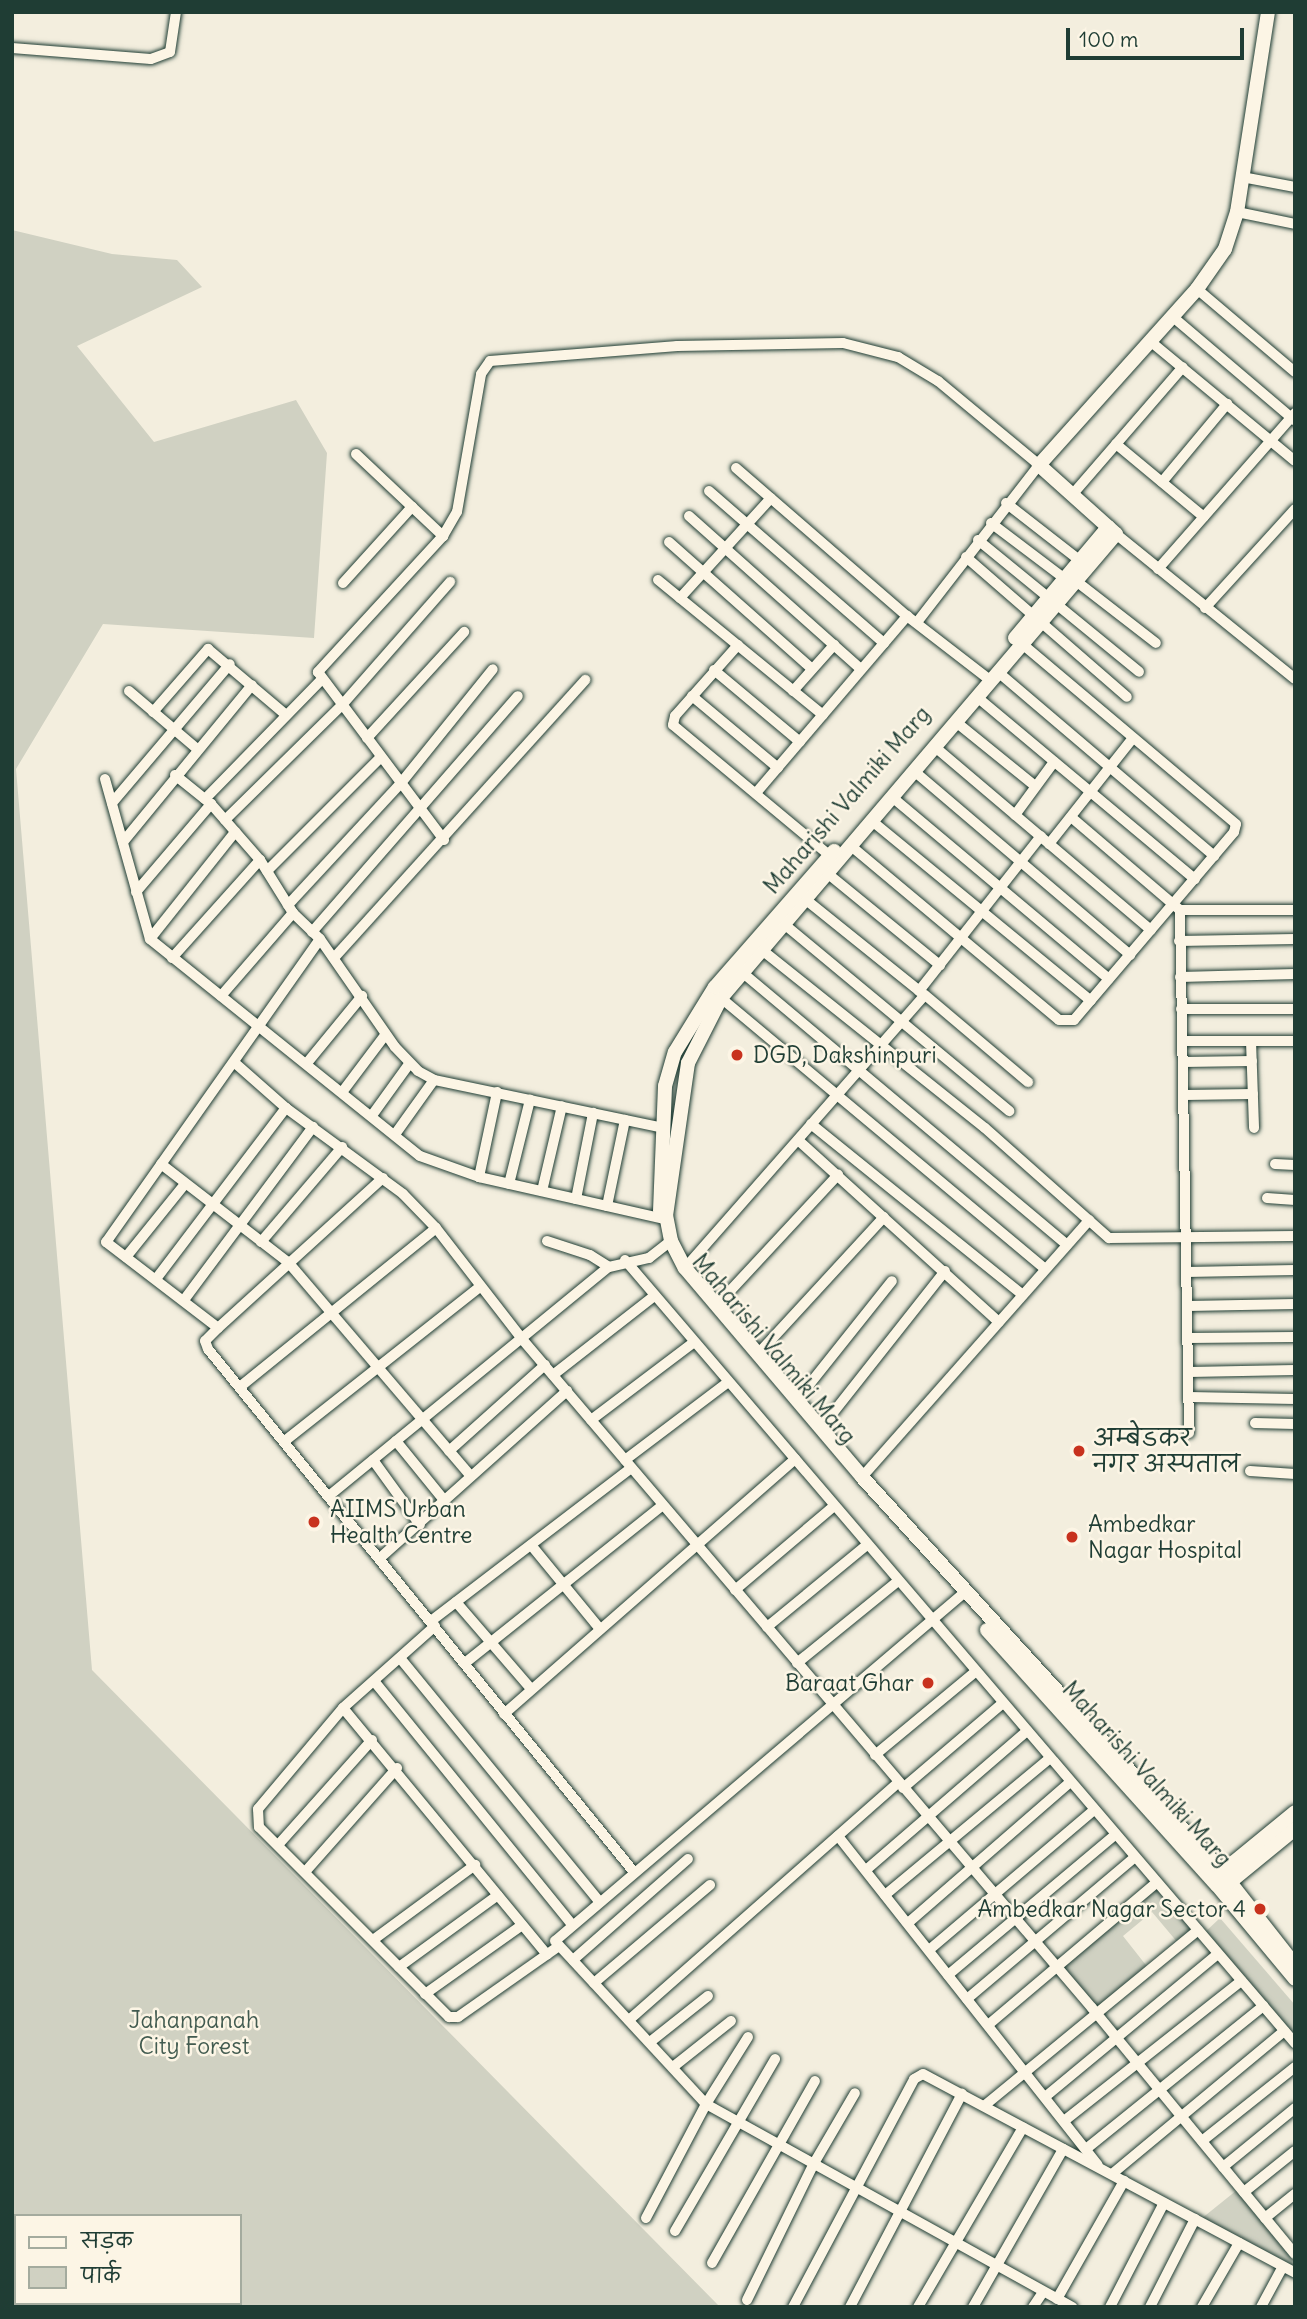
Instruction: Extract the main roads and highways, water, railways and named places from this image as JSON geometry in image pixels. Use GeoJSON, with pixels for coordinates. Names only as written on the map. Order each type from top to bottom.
{"type":"FeatureCollection","features":[{"type":"Feature","properties":{"kind":"place","name":"DGD, Dakshinpuri"},"geometry":{"type":"Point","coordinates":[737,1055]}},
{"type":"Feature","properties":{"kind":"place","name":"अम्बेडकर नगर अस्पताल"},"geometry":{"type":"Point","coordinates":[1079,1451]}},
{"type":"Feature","properties":{"kind":"place","name":"AIIMS Urban Health Centre"},"geometry":{"type":"Point","coordinates":[314,1522]}},
{"type":"Feature","properties":{"kind":"place","name":"Ambedkar Nagar Hospital"},"geometry":{"type":"Point","coordinates":[1072,1537]}},
{"type":"Feature","properties":{"kind":"place","name":"Baraat Ghar"},"geometry":{"type":"Point","coordinates":[928,1683]}},
{"type":"Feature","properties":{"kind":"place","name":"Ambedkar Nagar Sector 4"},"geometry":{"type":"Point","coordinates":[1260,1909]}},
{"type":"Feature","properties":{"kind":"park label","name":"Jahanpanah City Forest"},"geometry":{"type":"Point","coordinates":[194,2033]}}]}
